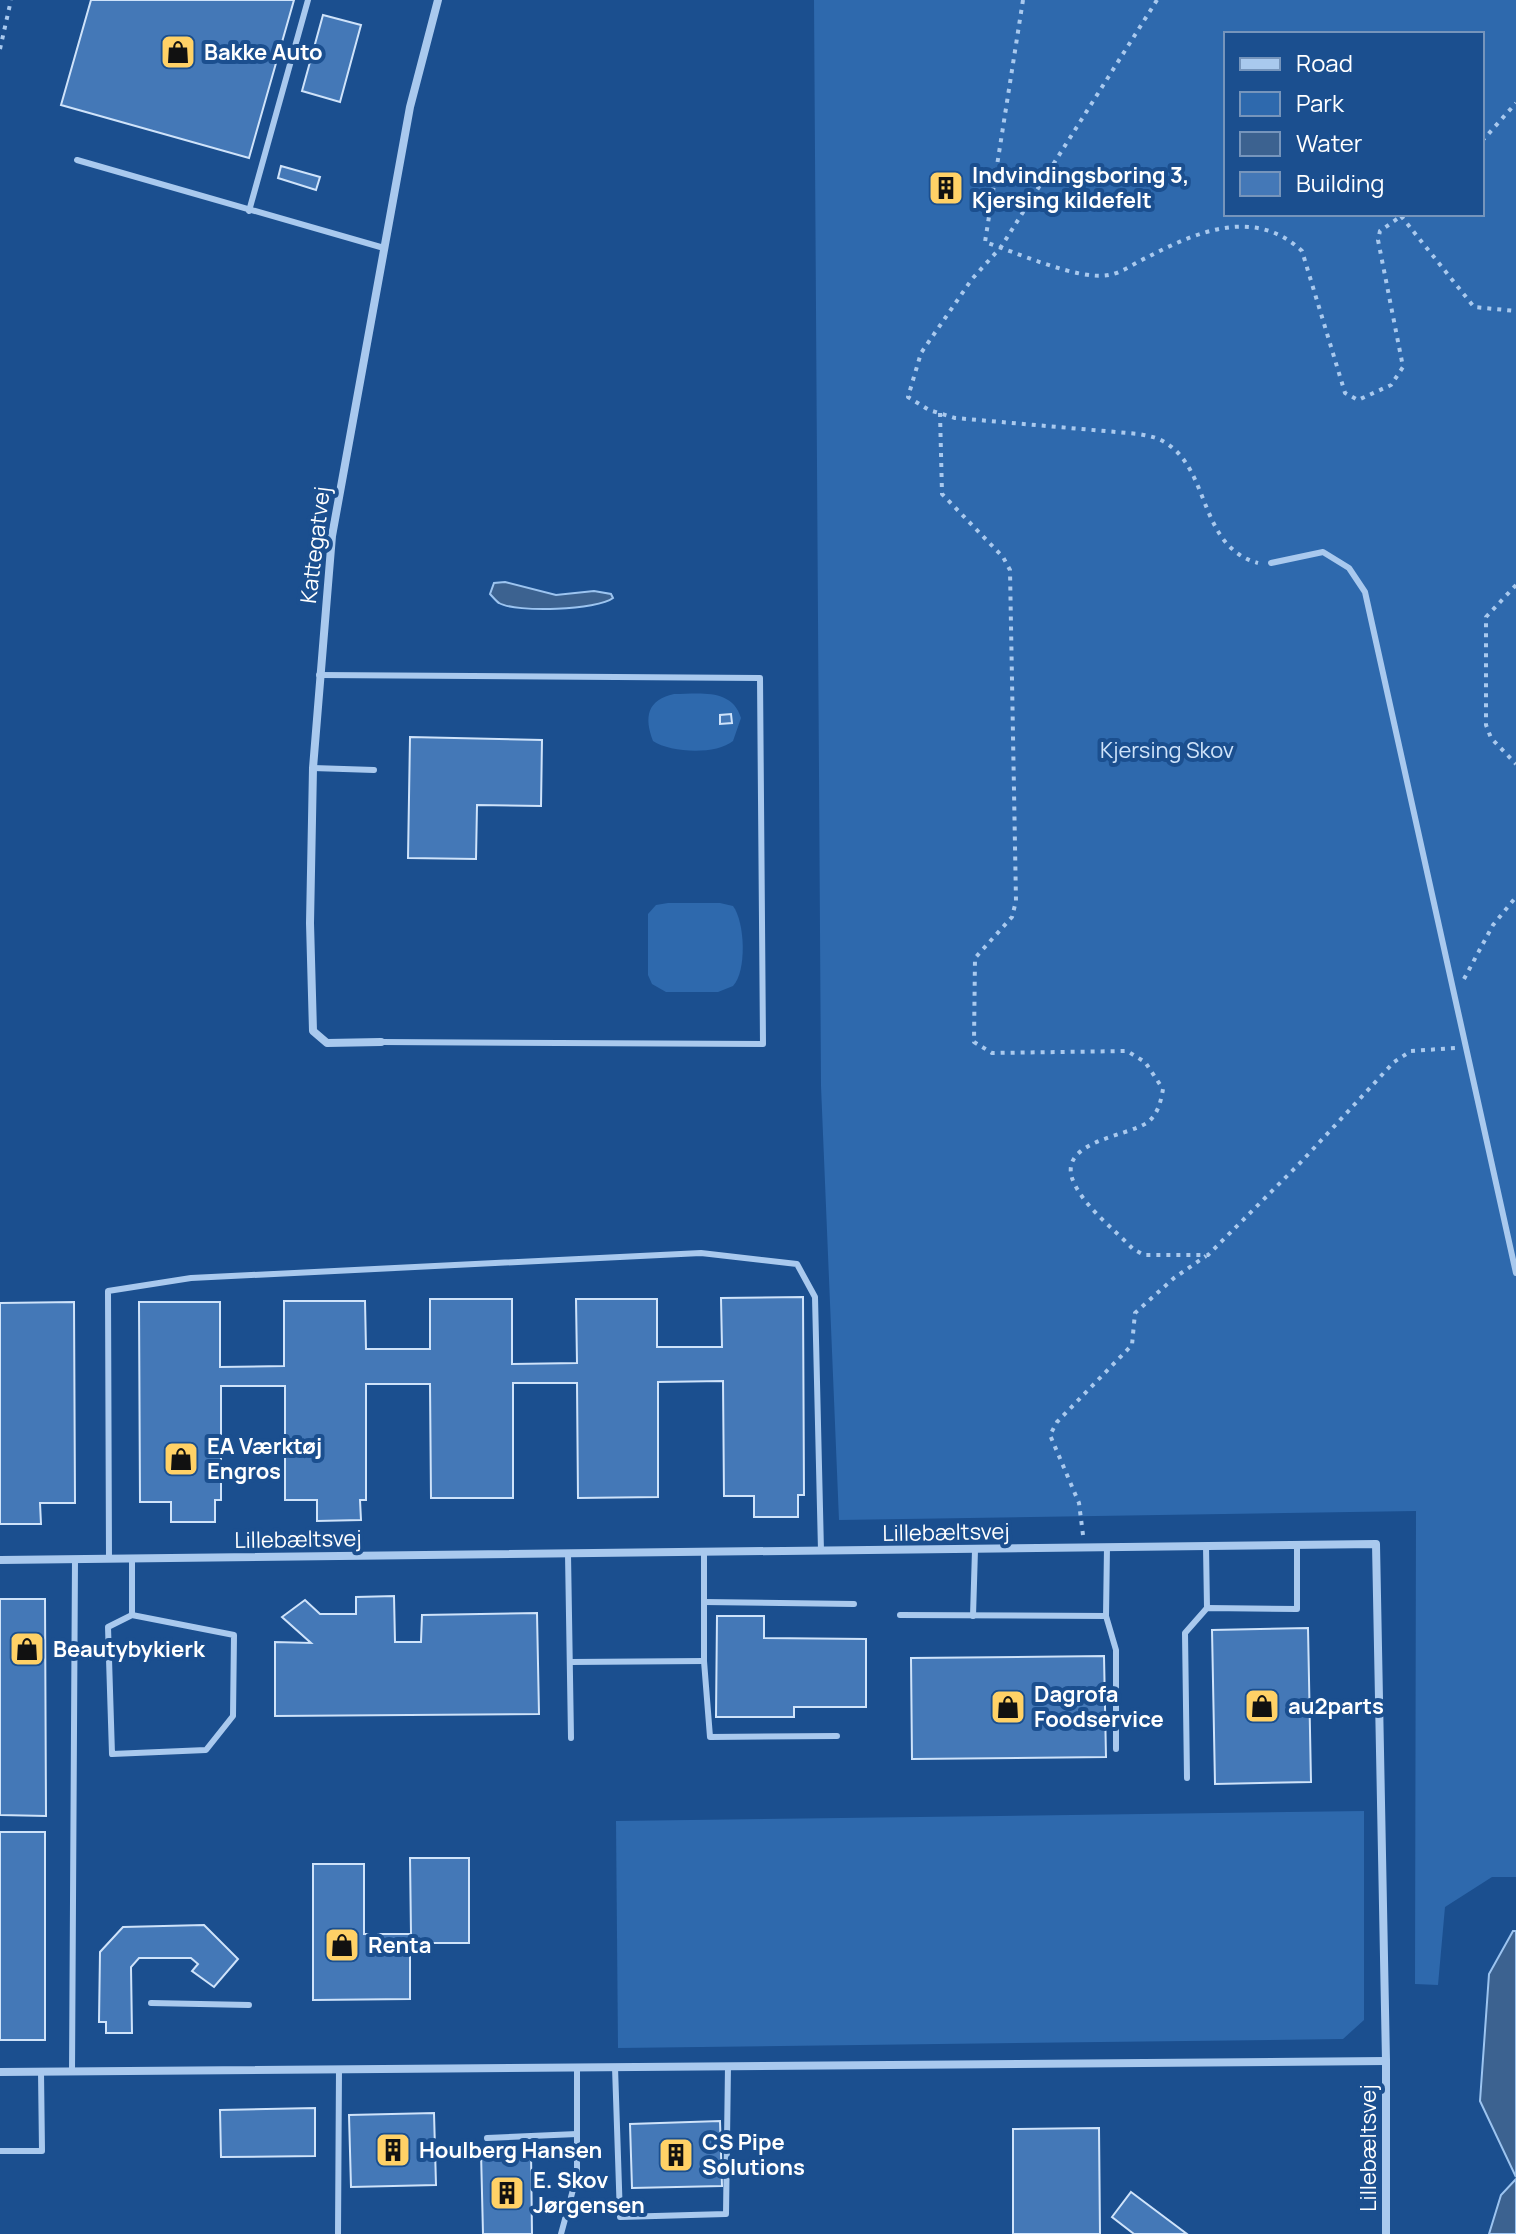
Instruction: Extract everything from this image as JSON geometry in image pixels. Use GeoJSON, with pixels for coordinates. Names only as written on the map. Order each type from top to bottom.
{"type":"FeatureCollection","features":[{"type":"Feature","properties":{"kind":"street","name":"Kattegatvej"},"geometry":{"type":"LineString","coordinates":[[381,1042],[327,1043],[313,1031],[310,923],[313,768],[332,536],[410,107],[438,0]]}},
{"type":"Feature","properties":{"kind":"street","name":"Lillebæltsvej"},"geometry":{"type":"LineString","coordinates":[[0,1560],[1376,1544],[1386,2061],[1386,2234]]}},
{"type":"Feature","properties":{"kind":"street","name":"Lillebæltsvej"},"geometry":{"type":"LineString","coordinates":[[0,2072],[1386,2061]]}},
{"type":"Feature","properties":{"kind":"lane"},"geometry":{"type":"LineString","coordinates":[[249,211],[308,0]]}},
{"type":"Feature","properties":{"kind":"lane"},"geometry":{"type":"LineString","coordinates":[[77,160],[384,248]]}},
{"type":"Feature","properties":{"kind":"lane"},"geometry":{"type":"LineString","coordinates":[[1271,563],[1323,552],[1349,568],[1365,592],[1516,1273]]}},
{"type":"Feature","properties":{"kind":"lane"},"geometry":{"type":"LineString","coordinates":[[319,675],[760,678],[763,1044],[381,1042]]}},
{"type":"Feature","properties":{"kind":"lane"},"geometry":{"type":"LineString","coordinates":[[313,768],[374,770]]}},
{"type":"Feature","properties":{"kind":"lane"},"geometry":{"type":"LineString","coordinates":[[109,1559],[108,1291],[191,1278],[701,1253],[797,1264],[815,1297],[821,1551]]}},
{"type":"Feature","properties":{"kind":"lane"},"geometry":{"type":"LineString","coordinates":[[1187,1778],[1185,1633],[1207,1608],[1206,1546]]}},
{"type":"Feature","properties":{"kind":"lane"},"geometry":{"type":"LineString","coordinates":[[1207,1608],[1297,1609],[1297,1546]]}},
{"type":"Feature","properties":{"kind":"lane"},"geometry":{"type":"LineString","coordinates":[[1107,1547],[1106,1616],[1116,1650],[1116,1749]]}},
{"type":"Feature","properties":{"kind":"lane"},"geometry":{"type":"LineString","coordinates":[[973,1616],[975,1550]]}},
{"type":"Feature","properties":{"kind":"lane"},"geometry":{"type":"LineString","coordinates":[[704,1552],[704,1661],[710,1737],[837,1736]]}},
{"type":"Feature","properties":{"kind":"lane"},"geometry":{"type":"LineString","coordinates":[[568,1554],[571,1738]]}},
{"type":"Feature","properties":{"kind":"lane"},"geometry":{"type":"LineString","coordinates":[[132,1558],[132,1615]]}},
{"type":"Feature","properties":{"kind":"lane"},"geometry":{"type":"LineString","coordinates":[[72,2072],[75,1559]]}},
{"type":"Feature","properties":{"kind":"lane"},"geometry":{"type":"LineString","coordinates":[[704,1602],[854,1604]]}},
{"type":"Feature","properties":{"kind":"lane"},"geometry":{"type":"LineString","coordinates":[[132,1615],[234,1635],[233,1716],[206,1750],[112,1754],[108,1627],[132,1615]]}},
{"type":"Feature","properties":{"kind":"lane"},"geometry":{"type":"LineString","coordinates":[[900,1615],[1106,1616]]}},
{"type":"Feature","properties":{"kind":"lane"},"geometry":{"type":"LineString","coordinates":[[570,1662],[704,1661]]}},
{"type":"Feature","properties":{"kind":"lane"},"geometry":{"type":"LineString","coordinates":[[151,2003],[249,2005]]}},
{"type":"Feature","properties":{"kind":"lane"},"geometry":{"type":"LineString","coordinates":[[615,2067],[620,2217],[726,2214],[728,2066]]}},
{"type":"Feature","properties":{"kind":"lane"},"geometry":{"type":"LineString","coordinates":[[561,2234],[577,2175],[577,2068]]}},
{"type":"Feature","properties":{"kind":"lane"},"geometry":{"type":"LineString","coordinates":[[338,2234],[339,2069]]}},
{"type":"Feature","properties":{"kind":"lane"},"geometry":{"type":"LineString","coordinates":[[0,2151],[42,2151],[41,2072]]}},
{"type":"Feature","properties":{"kind":"lane"},"geometry":{"type":"LineString","coordinates":[[487,2138],[577,2134]]}},
{"type":"Feature","properties":{"kind":"path"},"geometry":{"type":"LineString","coordinates":[[0,49],[11,0]]}},
{"type":"Feature","properties":{"kind":"path"},"geometry":{"type":"LineString","coordinates":[[1023,0],[985,242],[1089,276],[1110,275],[1163,249],[1234,225],[1285,235],[1302,251],[1345,393],[1358,400],[1391,385],[1403,367],[1378,240],[1380,231],[1402,216]]}},
{"type":"Feature","properties":{"kind":"path"},"geometry":{"type":"LineString","coordinates":[[1157,0],[1001,247],[972,279],[921,353],[908,397],[955,418],[1139,434],[1159,439],[1171,446],[1184,461],[1226,543],[1247,560],[1271,563]]}},
{"type":"Feature","properties":{"kind":"path"},"geometry":{"type":"LineString","coordinates":[[1484,139],[1516,103]]}},
{"type":"Feature","properties":{"kind":"path"},"geometry":{"type":"LineString","coordinates":[[1404,216],[1474,307],[1516,311]]}},
{"type":"Feature","properties":{"kind":"path"},"geometry":{"type":"LineString","coordinates":[[940,413],[942,494],[1003,557],[1011,579],[1016,901],[1012,917],[975,958],[974,1042],[992,1053],[1127,1051],[1145,1062],[1163,1089],[1157,1110],[1147,1123],[1085,1148],[1072,1164],[1071,1176],[1077,1189],[1133,1249],[1144,1255],[1208,1255]]}},
{"type":"Feature","properties":{"kind":"path"},"geometry":{"type":"LineString","coordinates":[[1516,585],[1486,617],[1486,725],[1491,738],[1516,764]]}},
{"type":"Feature","properties":{"kind":"path"},"geometry":{"type":"LineString","coordinates":[[1455,998],[1493,925],[1516,897]]}},
{"type":"Feature","properties":{"kind":"path"},"geometry":{"type":"LineString","coordinates":[[1085,1548],[1079,1503],[1050,1435],[1057,1422],[1132,1345],[1135,1313],[1174,1278],[1208,1255],[1301,1162],[1394,1062],[1411,1051],[1465,1048]]}},
{"type":"Feature","properties":{"kind":"green space","name":"Kjersing Skov"},"geometry":{"type":"Polygon","coordinates":[[[814,0],[1516,0],[1516,1877],[1492,1877],[1445,1907],[1438,1985],[1415,1984],[1416,1511],[839,1520],[821,1086],[814,0]]]}},
{"type":"Feature","properties":{"kind":"green space"},"geometry":{"type":"Polygon","coordinates":[[[674,694],[714,695],[730,702],[741,718],[733,741],[716,749],[693,751],[671,748],[653,741],[650,711],[658,700],[674,694]]]}},
{"type":"Feature","properties":{"kind":"green space"},"geometry":{"type":"Polygon","coordinates":[[[656,905],[733,906],[740,923],[743,946],[741,969],[733,986],[718,992],[666,992],[652,984],[648,975],[648,914],[656,905]]]}},
{"type":"Feature","properties":{"kind":"green space"},"geometry":{"type":"Polygon","coordinates":[[[1364,1811],[1364,2020],[1343,2039],[618,2048],[616,1821],[1364,1811]]]}},
{"type":"Feature","properties":{"kind":"water"},"geometry":{"type":"Polygon","coordinates":[[[505,582],[556,595],[594,591],[611,594],[613,598],[575,607],[539,609],[508,606],[499,603],[490,594],[494,583],[505,582]]]}},
{"type":"Feature","properties":{"kind":"water"},"geometry":{"type":"Polygon","coordinates":[[[1513,1931],[1516,1931],[1516,2177],[1480,2101],[1489,1974],[1513,1931]]]}},
{"type":"Feature","properties":{"kind":"water"},"geometry":{"type":"Polygon","coordinates":[[[1516,2179],[1516,2234],[1489,2234],[1501,2195],[1516,2179]]]}},
{"type":"Feature","properties":{"kind":"building","name":"Bakke Auto"},"geometry":{"type":"Polygon","coordinates":[[[91,0],[294,0],[249,158],[61,105],[91,0]]]}},
{"type":"Feature","properties":{"kind":"building"},"geometry":{"type":"Polygon","coordinates":[[[323,15],[361,25],[340,102],[302,91],[323,15]]]}},
{"type":"Feature","properties":{"kind":"building"},"geometry":{"type":"Polygon","coordinates":[[[281,166],[320,177],[316,190],[278,178],[281,166]]]}},
{"type":"Feature","properties":{"kind":"building","name":"Indvindingsboring 3, Kjersing kildefelt"},"geometry":{"type":"Polygon","coordinates":[[[941,180],[951,180],[950,196],[941,196],[941,180]]]}},
{"type":"Feature","properties":{"kind":"building"},"geometry":{"type":"Polygon","coordinates":[[[731,714],[732,723],[720,724],[720,715],[731,714]]]}},
{"type":"Feature","properties":{"kind":"building"},"geometry":{"type":"Polygon","coordinates":[[[410,737],[542,740],[541,806],[477,805],[476,859],[408,858],[410,737]]]}},
{"type":"Feature","properties":{"kind":"building"},"geometry":{"type":"Polygon","coordinates":[[[803,1297],[804,1495],[798,1495],[798,1517],[754,1517],[754,1496],[724,1496],[723,1381],[658,1382],[658,1497],[578,1498],[577,1383],[513,1383],[513,1498],[431,1498],[430,1384],[366,1384],[366,1500],[360,1500],[361,1520],[317,1521],[317,1500],[285,1500],[285,1386],[221,1386],[221,1500],[215,1500],[215,1522],[171,1522],[171,1502],[140,1502],[139,1302],[220,1302],[220,1367],[284,1366],[284,1301],[365,1301],[366,1349],[430,1349],[430,1299],[512,1299],[512,1364],[577,1363],[576,1299],[657,1299],[657,1347],[722,1347],[721,1298],[803,1297]]]}},
{"type":"Feature","properties":{"kind":"building"},"geometry":{"type":"Polygon","coordinates":[[[74,1302],[75,1503],[40,1503],[41,1524],[0,1524],[0,1303],[74,1302]]]}},
{"type":"Feature","properties":{"kind":"building"},"geometry":{"type":"Polygon","coordinates":[[[394,1596],[395,1642],[421,1642],[422,1615],[537,1613],[539,1714],[275,1716],[275,1642],[311,1643],[282,1617],[305,1600],[320,1614],[356,1614],[356,1597],[394,1596]]]}},
{"type":"Feature","properties":{"kind":"building"},"geometry":{"type":"Polygon","coordinates":[[[0,1599],[45,1599],[46,1816],[0,1815],[0,1599]]]}},
{"type":"Feature","properties":{"kind":"building"},"geometry":{"type":"Polygon","coordinates":[[[717,1616],[764,1616],[764,1638],[866,1639],[866,1707],[794,1707],[794,1717],[716,1717],[717,1616]]]}},
{"type":"Feature","properties":{"kind":"building","name":"au2parts"},"geometry":{"type":"Polygon","coordinates":[[[1308,1628],[1311,1782],[1215,1784],[1212,1630],[1308,1628]]]}},
{"type":"Feature","properties":{"kind":"building","name":"Dagrofa Foodservice"},"geometry":{"type":"Polygon","coordinates":[[[1104,1656],[1106,1757],[912,1759],[911,1658],[1104,1656]]]}},
{"type":"Feature","properties":{"kind":"building"},"geometry":{"type":"Polygon","coordinates":[[[0,1832],[45,1832],[45,2040],[0,2040],[0,1832]]]}},
{"type":"Feature","properties":{"kind":"building"},"geometry":{"type":"Polygon","coordinates":[[[410,1858],[469,1858],[469,1943],[410,1943],[410,1999],[313,2000],[313,1864],[364,1864],[364,1934],[411,1934],[410,1858]]]}},
{"type":"Feature","properties":{"kind":"building"},"geometry":{"type":"Polygon","coordinates":[[[204,1925],[238,1959],[214,1987],[192,1971],[198,1964],[191,1958],[139,1958],[131,1967],[132,2033],[106,2033],[106,2022],[99,2022],[100,1952],[123,1927],[204,1925]]]}},
{"type":"Feature","properties":{"kind":"building"},"geometry":{"type":"Polygon","coordinates":[[[315,2108],[315,2156],[221,2157],[220,2110],[315,2108]]]}},
{"type":"Feature","properties":{"kind":"building","name":"Houlberg Hansen"},"geometry":{"type":"Polygon","coordinates":[[[434,2113],[436,2185],[351,2187],[349,2115],[434,2113]]]}},
{"type":"Feature","properties":{"kind":"building","name":"CS Pipe Solutions"},"geometry":{"type":"Polygon","coordinates":[[[720,2121],[722,2186],[632,2188],[630,2124],[720,2121]]]}},
{"type":"Feature","properties":{"kind":"building"},"geometry":{"type":"Polygon","coordinates":[[[1099,2128],[1100,2234],[1013,2234],[1013,2129],[1099,2128]]]}},
{"type":"Feature","properties":{"kind":"building","name":"E. Skov Jørgensen"},"geometry":{"type":"Polygon","coordinates":[[[531,2151],[532,2234],[483,2234],[481,2152],[531,2151]]]}},
{"type":"Feature","properties":{"kind":"building"},"geometry":{"type":"Polygon","coordinates":[[[1131,2192],[1187,2234],[1134,2234],[1112,2217],[1131,2192]]]}},
{"type":"Feature","properties":{"kind":"place","name":"Bakke Auto"},"geometry":{"type":"Point","coordinates":[178,52]}},
{"type":"Feature","properties":{"kind":"place","name":"Indvindingsboring 3, Kjersing kildefelt"},"geometry":{"type":"Point","coordinates":[946,188]}},
{"type":"Feature","properties":{"kind":"place","name":"EA Værktøj Engros"},"geometry":{"type":"Point","coordinates":[181,1459]}},
{"type":"Feature","properties":{"kind":"place","name":"Beautybykierk"},"geometry":{"type":"Point","coordinates":[27,1649]}},
{"type":"Feature","properties":{"kind":"place","name":"au2parts"},"geometry":{"type":"Point","coordinates":[1262,1706]}},
{"type":"Feature","properties":{"kind":"place","name":"Dagrofa Foodservice"},"geometry":{"type":"Point","coordinates":[1008,1707]}},
{"type":"Feature","properties":{"kind":"place","name":"Renta"},"geometry":{"type":"Point","coordinates":[342,1945]}},
{"type":"Feature","properties":{"kind":"place","name":"Houlberg Hansen"},"geometry":{"type":"Point","coordinates":[393,2150]}},
{"type":"Feature","properties":{"kind":"place","name":"CS Pipe Solutions"},"geometry":{"type":"Point","coordinates":[676,2155]}},
{"type":"Feature","properties":{"kind":"place","name":"E. Skov Jørgensen"},"geometry":{"type":"Point","coordinates":[507,2193]}}]}
